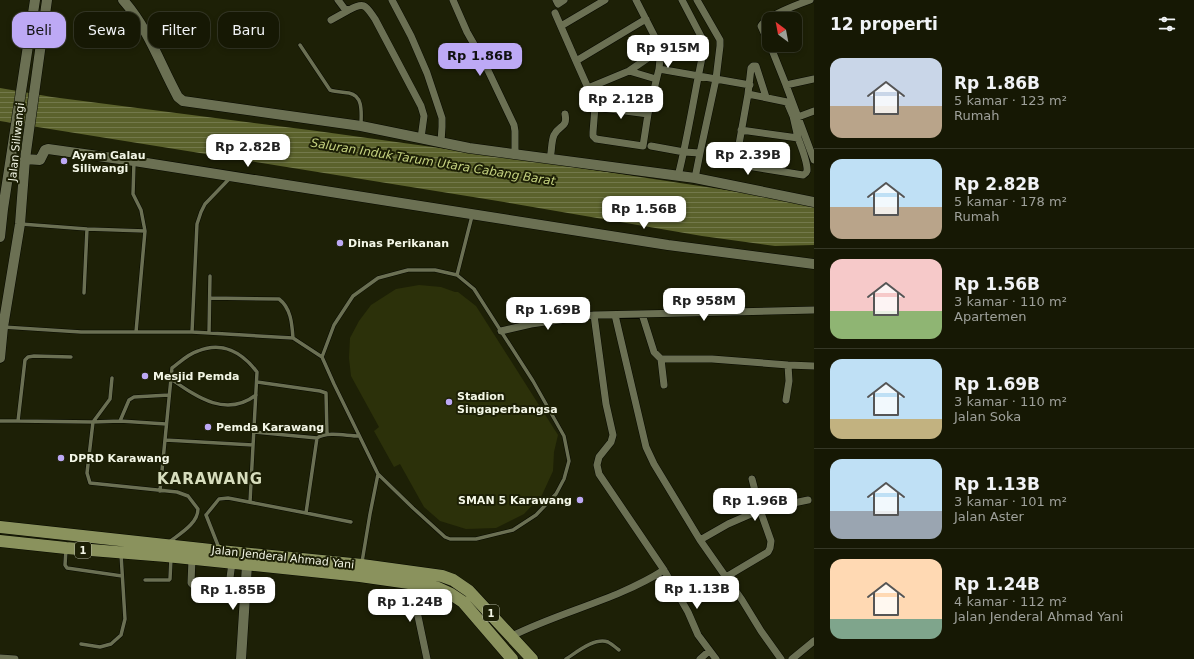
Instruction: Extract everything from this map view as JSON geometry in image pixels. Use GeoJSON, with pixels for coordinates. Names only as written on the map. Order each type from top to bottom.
{"type":"FeatureCollection","features":[{"type":"Feature","properties":{"kind":"main road","name":"Jalan Jenderal Ahmad Yani"},"geometry":{"type":"LineString","coordinates":[[0,527],[167,553],[224,559],[442,576],[453,580],[469,591],[532,659]]}},
{"type":"Feature","properties":{"kind":"main road","name":"Jalan Jenderal Ahmad Yani"},"geometry":{"type":"LineString","coordinates":[[0,541],[120,553],[167,553],[192,560],[224,559],[247,565],[361,570],[411,583],[438,588],[452,594],[463,602],[512,659]]}},
{"type":"Feature","properties":{"kind":"street","name":"Jalan Siliwangi"},"geometry":{"type":"LineString","coordinates":[[0,237],[2,222],[1,209],[23,82],[35,0]]}},
{"type":"Feature","properties":{"kind":"street","name":"Jalan Siliwangi"},"geometry":{"type":"LineString","coordinates":[[0,358],[3,327],[20,224],[25,159],[47,0]]}},
{"type":"Feature","properties":{"kind":"street"},"geometry":{"type":"LineString","coordinates":[[123,0],[146,31],[178,97],[183,101],[361,126],[469,148],[695,178],[814,202]]}},
{"type":"Feature","properties":{"kind":"street"},"geometry":{"type":"LineString","coordinates":[[338,0],[344,8],[349,10]]}},
{"type":"Feature","properties":{"kind":"street"},"geometry":{"type":"LineString","coordinates":[[392,0],[411,36],[427,73],[442,118],[441,142]]}},
{"type":"Feature","properties":{"kind":"street"},"geometry":{"type":"LineString","coordinates":[[453,0],[467,32],[484,62],[514,125],[515,154]]}},
{"type":"Feature","properties":{"kind":"street"},"geometry":{"type":"LineString","coordinates":[[556,0],[558,4],[564,0]]}},
{"type":"Feature","properties":{"kind":"street"},"geometry":{"type":"LineString","coordinates":[[561,26],[605,0]]}},
{"type":"Feature","properties":{"kind":"street"},"geometry":{"type":"LineString","coordinates":[[555,13],[596,107],[592,132],[593,136],[596,138],[643,146],[648,114],[659,69],[661,49],[638,0]]}},
{"type":"Feature","properties":{"kind":"street"},"geometry":{"type":"LineString","coordinates":[[678,176],[705,44],[682,0]]}},
{"type":"Feature","properties":{"kind":"street"},"geometry":{"type":"LineString","coordinates":[[695,178],[716,80],[720,40],[697,0]]}},
{"type":"Feature","properties":{"kind":"street"},"geometry":{"type":"LineString","coordinates":[[782,12],[810,0]]}},
{"type":"Feature","properties":{"kind":"street"},"geometry":{"type":"LineString","coordinates":[[331,20],[358,5],[363,5],[368,9],[375,19],[420,106],[424,116],[421,138]]}},
{"type":"Feature","properties":{"kind":"street"},"geometry":{"type":"LineString","coordinates":[[576,62],[646,19]]}},
{"type":"Feature","properties":{"kind":"street"},"geometry":{"type":"LineString","coordinates":[[588,88],[630,71],[661,49]]}},
{"type":"Feature","properties":{"kind":"street"},"geometry":{"type":"LineString","coordinates":[[772,52],[814,160]]}},
{"type":"Feature","properties":{"kind":"street"},"geometry":{"type":"LineString","coordinates":[[748,94],[787,102],[793,116],[807,166],[807,171],[803,175],[741,165],[736,159],[741,130],[748,94],[750,85],[751,68],[753,66],[756,66],[766,97]]}},
{"type":"Feature","properties":{"kind":"street"},"geometry":{"type":"LineString","coordinates":[[659,69],[750,85]]}},
{"type":"Feature","properties":{"kind":"street"},"geometry":{"type":"LineString","coordinates":[[630,71],[656,79]]}},
{"type":"Feature","properties":{"kind":"street"},"geometry":{"type":"LineString","coordinates":[[786,85],[814,79]]}},
{"type":"Feature","properties":{"kind":"street"},"geometry":{"type":"LineString","coordinates":[[596,107],[648,114]]}},
{"type":"Feature","properties":{"kind":"street"},"geometry":{"type":"LineString","coordinates":[[798,117],[814,111]]}},
{"type":"Feature","properties":{"kind":"street"},"geometry":{"type":"LineString","coordinates":[[550,158],[553,137],[566,123],[565,114]]}},
{"type":"Feature","properties":{"kind":"street"},"geometry":{"type":"LineString","coordinates":[[741,130],[798,138]]}},
{"type":"Feature","properties":{"kind":"street"},"geometry":{"type":"LineString","coordinates":[[651,146],[684,152],[700,153]]}},
{"type":"Feature","properties":{"kind":"street"},"geometry":{"type":"LineString","coordinates":[[25,159],[40,160],[48,149],[134,161],[668,245],[814,264]]}},
{"type":"Feature","properties":{"kind":"street"},"geometry":{"type":"LineString","coordinates":[[2,222],[20,224]]}},
{"type":"Feature","properties":{"kind":"street"},"geometry":{"type":"LineString","coordinates":[[501,331],[531,324],[594,315],[814,310]]}},
{"type":"Feature","properties":{"kind":"street"},"geometry":{"type":"LineString","coordinates":[[642,314],[654,352],[661,359],[664,384]]}},
{"type":"Feature","properties":{"kind":"street"},"geometry":{"type":"LineString","coordinates":[[594,315],[606,404],[613,435],[611,442],[599,457],[597,465],[599,474],[664,570],[688,612],[698,635],[716,659]]}},
{"type":"Feature","properties":{"kind":"street"},"geometry":{"type":"LineString","coordinates":[[615,315],[646,447],[654,464],[700,540],[726,577],[761,632],[781,659]]}},
{"type":"Feature","properties":{"kind":"street"},"geometry":{"type":"LineString","coordinates":[[661,359],[712,359],[814,366]]}},
{"type":"Feature","properties":{"kind":"street"},"geometry":{"type":"LineString","coordinates":[[786,400],[789,381],[788,365]]}},
{"type":"Feature","properties":{"kind":"street"},"geometry":{"type":"LineString","coordinates":[[726,577],[768,552],[770,548],[771,541],[760,510],[752,480]]}},
{"type":"Feature","properties":{"kind":"street"},"geometry":{"type":"LineString","coordinates":[[700,540],[728,524],[760,510],[808,500]]}},
{"type":"Feature","properties":{"kind":"street"},"geometry":{"type":"LineString","coordinates":[[192,560],[190,583],[193,585],[218,588],[228,587],[229,585],[224,559]]}},
{"type":"Feature","properties":{"kind":"street"},"geometry":{"type":"LineString","coordinates":[[241,659],[247,565]]}},
{"type":"Feature","properties":{"kind":"street"},"geometry":{"type":"LineString","coordinates":[[512,636],[533,626],[617,595],[650,579],[664,570]]}},
{"type":"Feature","properties":{"kind":"street"},"geometry":{"type":"LineString","coordinates":[[411,583],[427,659]]}},
{"type":"Feature","properties":{"kind":"street"},"geometry":{"type":"LineString","coordinates":[[792,659],[814,641]]}},
{"type":"Feature","properties":{"kind":"street"},"geometry":{"type":"LineString","coordinates":[[700,659],[709,651]]}},
{"type":"Feature","properties":{"kind":"street"},"geometry":{"type":"LineString","coordinates":[[0,658],[15,659]]}},
{"type":"Feature","properties":{"kind":"lane"},"geometry":{"type":"LineString","coordinates":[[300,45],[330,90],[351,93],[360,101],[362,110],[361,126]]}},
{"type":"Feature","properties":{"kind":"lane"},"geometry":{"type":"LineString","coordinates":[[134,161],[133,194],[141,210],[145,231],[136,332]]}},
{"type":"Feature","properties":{"kind":"lane"},"geometry":{"type":"LineString","coordinates":[[192,332],[197,224],[205,204],[232,177]]}},
{"type":"Feature","properties":{"kind":"lane"},"geometry":{"type":"LineString","coordinates":[[457,275],[472,214]]}},
{"type":"Feature","properties":{"kind":"lane"},"geometry":{"type":"LineString","coordinates":[[20,224],[87,229],[145,231]]}},
{"type":"Feature","properties":{"kind":"lane"},"geometry":{"type":"LineString","coordinates":[[84,293],[87,229]]}},
{"type":"Feature","properties":{"kind":"lane"},"geometry":{"type":"LineString","coordinates":[[3,327],[81,332],[192,332],[293,338],[322,357],[378,474],[445,537],[450,539],[476,539],[513,530],[536,514],[556,494],[564,479],[569,461],[564,436],[532,381],[474,289],[457,275],[436,270],[408,270],[378,278],[353,296],[334,325],[322,357]]}},
{"type":"Feature","properties":{"kind":"lane"},"geometry":{"type":"LineString","coordinates":[[209,334],[211,298],[210,276]]}},
{"type":"Feature","properties":{"kind":"lane"},"geometry":{"type":"LineString","coordinates":[[211,298],[279,299],[284,303],[291,317],[293,338]]}},
{"type":"Feature","properties":{"kind":"lane"},"geometry":{"type":"LineString","coordinates":[[160,491],[172,368],[197,351],[211,347],[224,348],[237,353],[249,361],[257,372],[250,502]]}},
{"type":"Feature","properties":{"kind":"lane"},"geometry":{"type":"LineString","coordinates":[[18,421],[25,360],[28,357],[34,356],[71,357]]}},
{"type":"Feature","properties":{"kind":"lane"},"geometry":{"type":"LineString","coordinates":[[112,378],[110,399],[93,422],[87,473],[90,484],[177,492],[188,496],[198,509],[196,521],[167,553],[170,579],[145,580]]}},
{"type":"Feature","properties":{"kind":"lane"},"geometry":{"type":"LineString","coordinates":[[171,379],[203,400],[214,404],[226,406],[238,404],[249,401],[256,395]]}},
{"type":"Feature","properties":{"kind":"lane"},"geometry":{"type":"LineString","coordinates":[[257,382],[326,393],[327,434]]}},
{"type":"Feature","properties":{"kind":"lane"},"geometry":{"type":"LineString","coordinates":[[120,421],[129,400],[134,397],[169,395]]}},
{"type":"Feature","properties":{"kind":"lane"},"geometry":{"type":"LineString","coordinates":[[0,422],[120,421],[166,424]]}},
{"type":"Feature","properties":{"kind":"lane"},"geometry":{"type":"LineString","coordinates":[[254,432],[317,438],[327,434],[359,436]]}},
{"type":"Feature","properties":{"kind":"lane"},"geometry":{"type":"LineString","coordinates":[[306,513],[317,438]]}},
{"type":"Feature","properties":{"kind":"lane"},"geometry":{"type":"LineString","coordinates":[[165,440],[253,446]]}},
{"type":"Feature","properties":{"kind":"lane"},"geometry":{"type":"LineString","coordinates":[[361,570],[378,474]]}},
{"type":"Feature","properties":{"kind":"lane"},"geometry":{"type":"LineString","coordinates":[[206,516],[219,499],[228,498],[351,522]]}},
{"type":"Feature","properties":{"kind":"lane"},"geometry":{"type":"LineString","coordinates":[[198,514],[206,516]]}},
{"type":"Feature","properties":{"kind":"lane"},"geometry":{"type":"LineString","coordinates":[[206,516],[224,559]]}},
{"type":"Feature","properties":{"kind":"lane"},"geometry":{"type":"LineString","coordinates":[[66,548],[65,565],[67,568],[122,576]]}},
{"type":"Feature","properties":{"kind":"lane"},"geometry":{"type":"LineString","coordinates":[[81,644],[100,647],[111,644],[121,635],[125,620],[120,553]]}},
{"type":"Feature","properties":{"kind":"lane"},"geometry":{"type":"LineString","coordinates":[[566,659],[595,642],[603,641],[619,650]]}},
{"type":"Feature","properties":{"kind":"shaded area","name":"Stadion Singaperbangsa"},"geometry":{"type":"Polygon","coordinates":[[[419,285],[441,287],[458,292],[476,306],[558,435],[554,452],[553,471],[542,495],[524,514],[496,528],[466,529],[440,521],[424,507],[400,464],[394,467],[374,431],[379,427],[351,376],[349,358],[350,338],[359,321],[371,305],[396,289],[419,285]]]}},
{"type":"Feature","properties":{"kind":"water","name":"Saluran Induk Tarum Utara Cabang Barat"},"geometry":{"type":"Polygon","coordinates":[[[0,88],[52,97],[317,131],[554,164],[753,194],[814,206],[814,245],[775,246],[702,236],[498,201],[0,121],[0,88]]]}},
{"type":"Feature","properties":{"kind":"place","name":"Ayam Galau Siliwangi"},"geometry":{"type":"Point","coordinates":[64,161]}},
{"type":"Feature","properties":{"kind":"place","name":"Dinas Perikanan"},"geometry":{"type":"Point","coordinates":[340,243]}},
{"type":"Feature","properties":{"kind":"place","name":"Mesjid Pemda"},"geometry":{"type":"Point","coordinates":[145,376]}},
{"type":"Feature","properties":{"kind":"place","name":"Stadion Singaperbangsa"},"geometry":{"type":"Point","coordinates":[449,402]}},
{"type":"Feature","properties":{"kind":"place","name":"Pemda Karawang"},"geometry":{"type":"Point","coordinates":[208,427]}},
{"type":"Feature","properties":{"kind":"place","name":"DPRD Karawang"},"geometry":{"type":"Point","coordinates":[61,458]}},
{"type":"Feature","properties":{"kind":"place","name":"SMAN 5 Karawang"},"geometry":{"type":"Point","coordinates":[580,500]}},
{"type":"Feature","properties":{"kind":"district","name":"KARAWANG"},"geometry":{"type":"Point","coordinates":[210,479]}}]}
